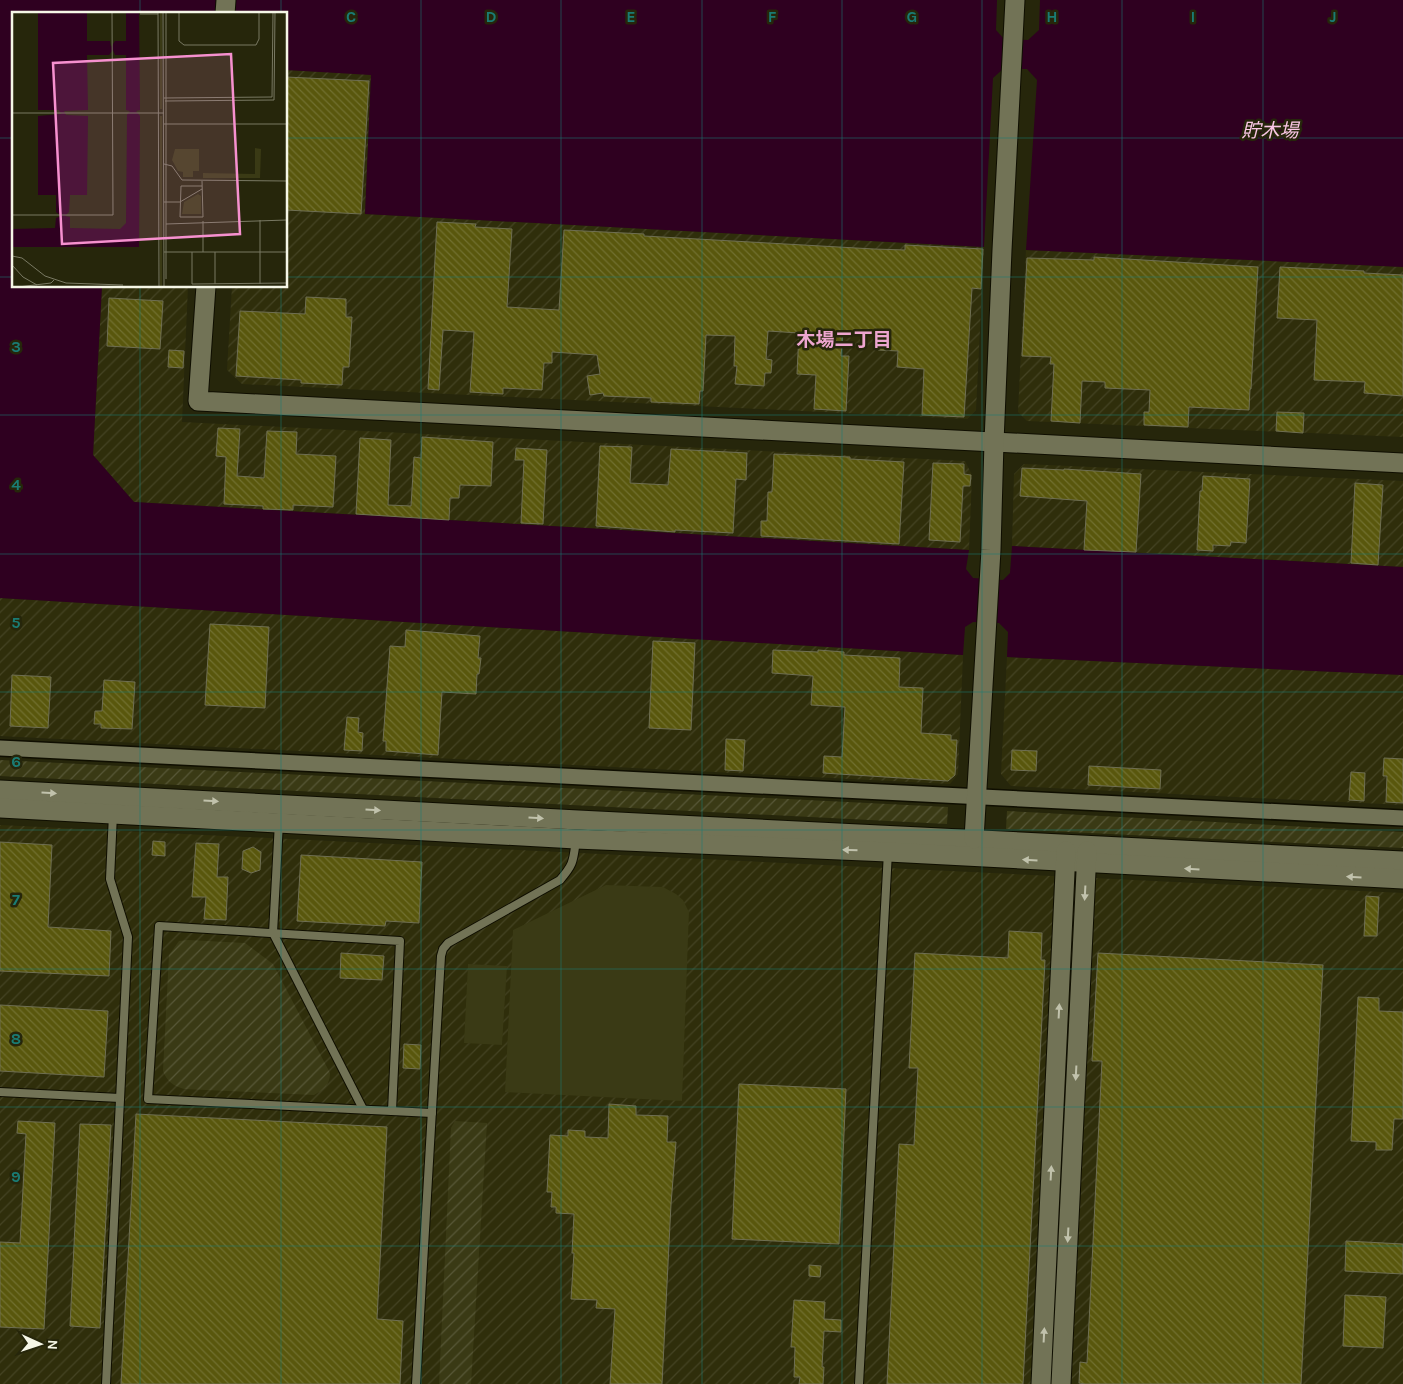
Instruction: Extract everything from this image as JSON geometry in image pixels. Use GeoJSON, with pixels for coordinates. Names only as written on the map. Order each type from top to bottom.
{"type":"FeatureCollection","features":[{"type":"Feature","properties":{"kind":"street"},"geometry":{"type":"LineString","coordinates":[[974,839],[991,550],[994,442],[1014,6]]}},
{"type":"Feature","properties":{"kind":"street"},"geometry":{"type":"LineString","coordinates":[[206,288],[198,401],[1403,463]]}},
{"type":"Feature","properties":{"kind":"street"},"geometry":{"type":"LineString","coordinates":[[0,748],[1403,818]]}},
{"type":"Feature","properties":{"kind":"street"},"geometry":{"type":"LineString","coordinates":[[0,790],[280,814],[889,844],[1066,862],[1403,879]]}},
{"type":"Feature","properties":{"kind":"street"},"geometry":{"type":"LineString","coordinates":[[0,808],[113,814],[280,814]]}},
{"type":"Feature","properties":{"kind":"street"},"geometry":{"type":"LineString","coordinates":[[889,844],[974,839],[1403,861]]}},
{"type":"Feature","properties":{"kind":"street"},"geometry":{"type":"LineString","coordinates":[[1041,1384],[1066,844]]}},
{"type":"Feature","properties":{"kind":"street"},"geometry":{"type":"LineString","coordinates":[[1061,1384],[1088,845]]}},
{"type":"Feature","properties":{"kind":"lane"},"geometry":{"type":"LineString","coordinates":[[106,1384],[128,937],[110,879],[113,814]]}},
{"type":"Feature","properties":{"kind":"lane"},"geometry":{"type":"LineString","coordinates":[[280,814],[273,933],[363,1109]]}},
{"type":"Feature","properties":{"kind":"lane"},"geometry":{"type":"LineString","coordinates":[[416,1384],[441,956],[443,949],[448,943],[560,880],[573,863],[577,829]]}},
{"type":"Feature","properties":{"kind":"lane"},"geometry":{"type":"LineString","coordinates":[[859,1384],[889,844]]}},
{"type":"Feature","properties":{"kind":"lane"},"geometry":{"type":"LineString","coordinates":[[392,1111],[400,941],[159,926],[148,1099],[392,1111],[432,1112]]}},
{"type":"Feature","properties":{"kind":"lane"},"geometry":{"type":"LineString","coordinates":[[0,1092],[120,1098]]}},
{"type":"Feature","properties":{"kind":"shaded area"},"geometry":{"type":"Polygon","coordinates":[[[288,70],[371,74],[365,214],[984,247],[976,410],[967,419],[242,384],[227,370],[232,288],[288,288],[288,70]]]}},
{"type":"Feature","properties":{"kind":"shaded area"},"geometry":{"type":"Polygon","coordinates":[[[1026,250],[1403,267],[1403,437],[1027,421],[1018,412],[1026,250]]]}},
{"type":"Feature","properties":{"kind":"shaded area"},"geometry":{"type":"Polygon","coordinates":[[[102,288],[188,288],[182,422],[965,461],[972,475],[969,550],[134,502],[93,455],[102,288]]]}},
{"type":"Feature","properties":{"kind":"shaded area"},"geometry":{"type":"Polygon","coordinates":[[[1024,464],[1403,481],[1403,567],[1012,546],[1014,474],[1024,464]]]}},
{"type":"Feature","properties":{"kind":"shaded area"},"geometry":{"type":"Polygon","coordinates":[[[0,598],[963,655],[958,774],[950,784],[0,736],[0,598]]]}},
{"type":"Feature","properties":{"kind":"shaded area"},"geometry":{"type":"Polygon","coordinates":[[[1007,657],[1403,675],[1403,805],[1011,786],[1001,774],[1007,657]]]}},
{"type":"Feature","properties":{"kind":"shaded area"},"geometry":{"type":"Polygon","coordinates":[[[0,760],[948,807],[947,824],[0,776],[0,760]]]}},
{"type":"Feature","properties":{"kind":"shaded area"},"geometry":{"type":"Polygon","coordinates":[[[1007,811],[1403,832],[1403,848],[1006,829],[1007,811]]]}},
{"type":"Feature","properties":{"kind":"shaded area"},"geometry":{"type":"Polygon","coordinates":[[[0,825],[1403,893],[1403,1384],[0,1384],[0,825]]]}},
{"type":"Feature","properties":{"kind":"shaded area"},"geometry":{"type":"Polygon","coordinates":[[[606,885],[663,887],[683,900],[689,912],[682,1101],[505,1092],[513,930],[606,885]]]}},
{"type":"Feature","properties":{"kind":"shaded area"},"geometry":{"type":"Polygon","coordinates":[[[179,941],[245,943],[273,964],[330,1073],[329,1081],[323,1089],[314,1095],[184,1089],[169,1081],[163,1071],[169,955],[179,941]]]}},
{"type":"Feature","properties":{"kind":"shaded area"},"geometry":{"type":"Polygon","coordinates":[[[468,964],[507,966],[502,1045],[464,1043],[468,964]]]}},
{"type":"Feature","properties":{"kind":"shaded area"},"geometry":{"type":"Polygon","coordinates":[[[455,1121],[487,1123],[471,1384],[439,1384],[451,1128],[455,1121]]]}},
{"type":"Feature","properties":{"kind":"water","name":"貯木場"},"geometry":{"type":"Polygon","coordinates":[[[0,0],[997,0],[996,30],[1004,39],[1028,40],[1039,30],[1040,0],[1403,0],[1403,267],[1026,250],[1037,80],[1027,69],[1003,69],[993,78],[984,247],[365,214],[371,75],[288,70],[288,12],[12,12],[12,288],[102,288],[93,455],[134,502],[969,550],[966,569],[973,578],[1003,580],[1010,573],[1012,546],[1403,567],[1403,675],[1007,657],[1008,632],[999,623],[973,622],[965,627],[963,655],[0,598],[0,0]]]}},
{"type":"Feature","properties":{"kind":"building"},"geometry":{"type":"Polygon","coordinates":[[[288,77],[369,81],[361,214],[288,210],[288,77]]]}},
{"type":"Feature","properties":{"kind":"building"},"geometry":{"type":"Polygon","coordinates":[[[437,222],[476,224],[475,227],[512,229],[507,307],[559,310],[564,230],[874,249],[905,250],[905,245],[983,249],[981,289],[972,288],[964,417],[922,415],[924,369],[897,367],[898,351],[878,350],[879,334],[843,332],[841,356],[849,356],[846,411],[814,409],[816,375],[797,374],[799,333],[768,331],[766,359],[772,360],[771,373],[765,373],[764,386],[735,384],[737,366],[734,366],[735,336],[706,335],[703,391],[700,391],[699,404],[651,402],[651,398],[604,396],[603,393],[590,395],[587,376],[600,374],[597,355],[552,352],[552,363],[544,363],[542,390],[503,388],[503,394],[470,392],[474,332],[443,330],[439,390],[428,389],[437,222]]]}},
{"type":"Feature","properties":{"kind":"building"},"geometry":{"type":"Polygon","coordinates":[[[1094,257],[1258,267],[1249,410],[1189,407],[1188,427],[1144,425],[1144,412],[1149,412],[1150,390],[1105,388],[1105,382],[1082,381],[1080,423],[1051,421],[1054,364],[1050,364],[1051,357],[1022,356],[1027,258],[1094,260],[1094,257]]]}},
{"type":"Feature","properties":{"kind":"building"},"geometry":{"type":"Polygon","coordinates":[[[1280,267],[1403,275],[1403,396],[1364,393],[1365,382],[1314,380],[1317,320],[1277,318],[1280,267]]]}},
{"type":"Feature","properties":{"kind":"building"},"geometry":{"type":"Polygon","coordinates":[[[306,297],[346,299],[346,317],[352,317],[349,367],[343,367],[342,385],[301,383],[301,380],[236,376],[240,311],[305,314],[306,297]]]}},
{"type":"Feature","properties":{"kind":"building"},"geometry":{"type":"Polygon","coordinates":[[[109,298],[163,301],[160,349],[107,346],[109,298]]]}},
{"type":"Feature","properties":{"kind":"building"},"geometry":{"type":"Polygon","coordinates":[[[169,350],[184,351],[183,368],[168,367],[169,350]]]}},
{"type":"Feature","properties":{"kind":"building"},"geometry":{"type":"Polygon","coordinates":[[[1277,412],[1304,413],[1303,433],[1276,431],[1277,412]]]}},
{"type":"Feature","properties":{"kind":"building"},"geometry":{"type":"Polygon","coordinates":[[[218,428],[240,429],[237,476],[264,478],[267,431],[297,432],[296,454],[336,456],[333,507],[293,505],[293,510],[263,509],[263,506],[224,504],[226,457],[216,456],[218,428]]]}},
{"type":"Feature","properties":{"kind":"building"},"geometry":{"type":"Polygon","coordinates":[[[422,437],[493,442],[491,486],[460,485],[459,498],[450,498],[449,520],[356,514],[360,438],[391,440],[388,505],[411,506],[414,457],[421,458],[422,437]]]}},
{"type":"Feature","properties":{"kind":"building"},"geometry":{"type":"Polygon","coordinates":[[[600,446],[632,447],[630,483],[668,485],[671,449],[747,453],[746,480],[736,479],[733,533],[675,530],[675,532],[596,526],[600,446]]]}},
{"type":"Feature","properties":{"kind":"building"},"geometry":{"type":"Polygon","coordinates":[[[516,448],[547,450],[543,524],[521,523],[524,460],[515,460],[516,448]]]}},
{"type":"Feature","properties":{"kind":"building"},"geometry":{"type":"Polygon","coordinates":[[[774,454],[850,457],[850,459],[904,462],[899,544],[761,536],[761,521],[767,521],[768,492],[772,492],[774,454]]]}},
{"type":"Feature","properties":{"kind":"building"},"geometry":{"type":"Polygon","coordinates":[[[933,463],[964,464],[964,474],[971,475],[970,486],[963,486],[960,542],[929,540],[933,463]]]}},
{"type":"Feature","properties":{"kind":"building"},"geometry":{"type":"Polygon","coordinates":[[[1022,468],[1141,474],[1136,552],[1084,550],[1087,501],[1020,496],[1022,468]]]}},
{"type":"Feature","properties":{"kind":"building"},"geometry":{"type":"Polygon","coordinates":[[[1203,476],[1250,479],[1246,543],[1231,542],[1230,546],[1213,545],[1213,551],[1197,550],[1200,491],[1202,491],[1203,476]]]}},
{"type":"Feature","properties":{"kind":"building"},"geometry":{"type":"Polygon","coordinates":[[[1355,483],[1383,485],[1378,565],[1351,563],[1355,483]]]}},
{"type":"Feature","properties":{"kind":"building"},"geometry":{"type":"Polygon","coordinates":[[[210,624],[269,627],[265,708],[205,705],[210,624]]]}},
{"type":"Feature","properties":{"kind":"building"},"geometry":{"type":"Polygon","coordinates":[[[406,630],[480,636],[478,658],[481,658],[479,674],[477,674],[476,694],[442,692],[438,755],[386,751],[386,741],[383,741],[390,646],[405,647],[406,630]]]}},
{"type":"Feature","properties":{"kind":"building"},"geometry":{"type":"Polygon","coordinates":[[[653,641],[695,643],[691,730],[649,728],[653,641]]]}},
{"type":"Feature","properties":{"kind":"building"},"geometry":{"type":"Polygon","coordinates":[[[773,650],[818,652],[818,650],[844,652],[844,655],[900,658],[899,687],[923,688],[921,733],[951,735],[951,740],[957,740],[955,775],[948,781],[823,773],[824,756],[842,757],[845,707],[811,705],[813,676],[772,673],[773,650]]]}},
{"type":"Feature","properties":{"kind":"building"},"geometry":{"type":"Polygon","coordinates":[[[12,675],[51,677],[48,728],[10,726],[12,675]]]}},
{"type":"Feature","properties":{"kind":"building"},"geometry":{"type":"Polygon","coordinates":[[[104,680],[135,682],[132,729],[101,728],[101,724],[94,724],[95,711],[102,711],[104,680]]]}},
{"type":"Feature","properties":{"kind":"building"},"geometry":{"type":"Polygon","coordinates":[[[347,717],[359,718],[358,732],[363,733],[362,751],[344,750],[347,717]]]}},
{"type":"Feature","properties":{"kind":"building"},"geometry":{"type":"Polygon","coordinates":[[[726,739],[745,740],[743,771],[725,770],[726,739]]]}},
{"type":"Feature","properties":{"kind":"building"},"geometry":{"type":"Polygon","coordinates":[[[1012,750],[1037,751],[1036,771],[1011,770],[1012,750]]]}},
{"type":"Feature","properties":{"kind":"building"},"geometry":{"type":"Polygon","coordinates":[[[1384,758],[1403,759],[1403,803],[1386,802],[1387,776],[1383,776],[1384,758]]]}},
{"type":"Feature","properties":{"kind":"building"},"geometry":{"type":"Polygon","coordinates":[[[1089,766],[1161,770],[1160,789],[1088,785],[1089,766]]]}},
{"type":"Feature","properties":{"kind":"building"},"geometry":{"type":"Polygon","coordinates":[[[1351,772],[1365,773],[1364,801],[1349,800],[1351,772]]]}},
{"type":"Feature","properties":{"kind":"building"},"geometry":{"type":"Polygon","coordinates":[[[153,841],[165,842],[165,856],[152,855],[153,841]]]}},
{"type":"Feature","properties":{"kind":"building"},"geometry":{"type":"Polygon","coordinates":[[[0,842],[52,845],[48,927],[111,931],[109,976],[0,971],[0,842]]]}},
{"type":"Feature","properties":{"kind":"building"},"geometry":{"type":"Polygon","coordinates":[[[196,843],[219,844],[217,877],[228,877],[226,920],[204,919],[206,897],[192,897],[196,843]]]}},
{"type":"Feature","properties":{"kind":"building"},"geometry":{"type":"Polygon","coordinates":[[[253,847],[261,852],[260,870],[251,873],[242,869],[243,851],[253,847]]]}},
{"type":"Feature","properties":{"kind":"building"},"geometry":{"type":"Polygon","coordinates":[[[301,855],[422,862],[419,923],[386,921],[385,926],[297,921],[301,855]]]}},
{"type":"Feature","properties":{"kind":"building"},"geometry":{"type":"Polygon","coordinates":[[[1366,896],[1379,897],[1377,936],[1364,936],[1366,896]]]}},
{"type":"Feature","properties":{"kind":"building"},"geometry":{"type":"Polygon","coordinates":[[[1009,931],[1042,933],[1041,960],[1045,960],[1023,1384],[887,1384],[899,1144],[914,1145],[918,1068],[909,1068],[915,953],[1008,958],[1009,931]]]}},
{"type":"Feature","properties":{"kind":"building"},"geometry":{"type":"Polygon","coordinates":[[[341,953],[384,956],[382,980],[340,978],[341,953]]]}},
{"type":"Feature","properties":{"kind":"building"},"geometry":{"type":"Polygon","coordinates":[[[1098,953],[1323,965],[1301,1384],[1079,1383],[1080,1362],[1087,1363],[1102,1061],[1092,1061],[1098,953]]]}},
{"type":"Feature","properties":{"kind":"building"},"geometry":{"type":"Polygon","coordinates":[[[1358,997],[1379,998],[1379,1011],[1403,1012],[1403,1119],[1394,1119],[1392,1150],[1376,1150],[1376,1142],[1351,1141],[1358,997]]]}},
{"type":"Feature","properties":{"kind":"building"},"geometry":{"type":"Polygon","coordinates":[[[0,1005],[108,1011],[104,1077],[0,1071],[0,1005]]]}},
{"type":"Feature","properties":{"kind":"building"},"geometry":{"type":"Polygon","coordinates":[[[404,1044],[421,1045],[420,1069],[403,1068],[404,1044]]]}},
{"type":"Feature","properties":{"kind":"building"},"geometry":{"type":"Polygon","coordinates":[[[739,1084],[846,1089],[839,1244],[732,1239],[739,1084]]]}},
{"type":"Feature","properties":{"kind":"building"},"geometry":{"type":"Polygon","coordinates":[[[609,1104],[636,1106],[636,1115],[668,1116],[667,1142],[676,1142],[662,1384],[610,1384],[615,1309],[596,1308],[597,1300],[571,1299],[574,1214],[556,1213],[556,1207],[551,1207],[552,1192],[547,1192],[550,1135],[568,1136],[568,1130],[585,1131],[585,1137],[608,1138],[609,1104]]]}},
{"type":"Feature","properties":{"kind":"building"},"geometry":{"type":"Polygon","coordinates":[[[136,1114],[387,1127],[377,1319],[403,1321],[400,1384],[121,1384],[136,1114]]]}},
{"type":"Feature","properties":{"kind":"building"},"geometry":{"type":"Polygon","coordinates":[[[18,1121],[55,1123],[44,1329],[0,1327],[0,1242],[20,1243],[26,1134],[17,1133],[18,1121]]]}},
{"type":"Feature","properties":{"kind":"building"},"geometry":{"type":"Polygon","coordinates":[[[80,1124],[111,1125],[100,1328],[70,1326],[80,1124]]]}},
{"type":"Feature","properties":{"kind":"building"},"geometry":{"type":"Polygon","coordinates":[[[1346,1241],[1403,1244],[1403,1274],[1345,1271],[1346,1241]]]}},
{"type":"Feature","properties":{"kind":"building"},"geometry":{"type":"Polygon","coordinates":[[[809,1265],[821,1266],[820,1277],[809,1276],[809,1265]]]}},
{"type":"Feature","properties":{"kind":"building"},"geometry":{"type":"Polygon","coordinates":[[[1345,1295],[1386,1297],[1383,1348],[1343,1346],[1345,1295]]]}},
{"type":"Feature","properties":{"kind":"building"},"geometry":{"type":"Polygon","coordinates":[[[794,1300],[825,1302],[824,1319],[841,1320],[841,1332],[824,1331],[823,1384],[799,1384],[800,1377],[794,1377],[795,1347],[791,1347],[794,1300]]]}},
{"type":"Feature","properties":{"kind":"district","name":"木場二丁目"},"geometry":{"type":"Point","coordinates":[844,340]}}]}
